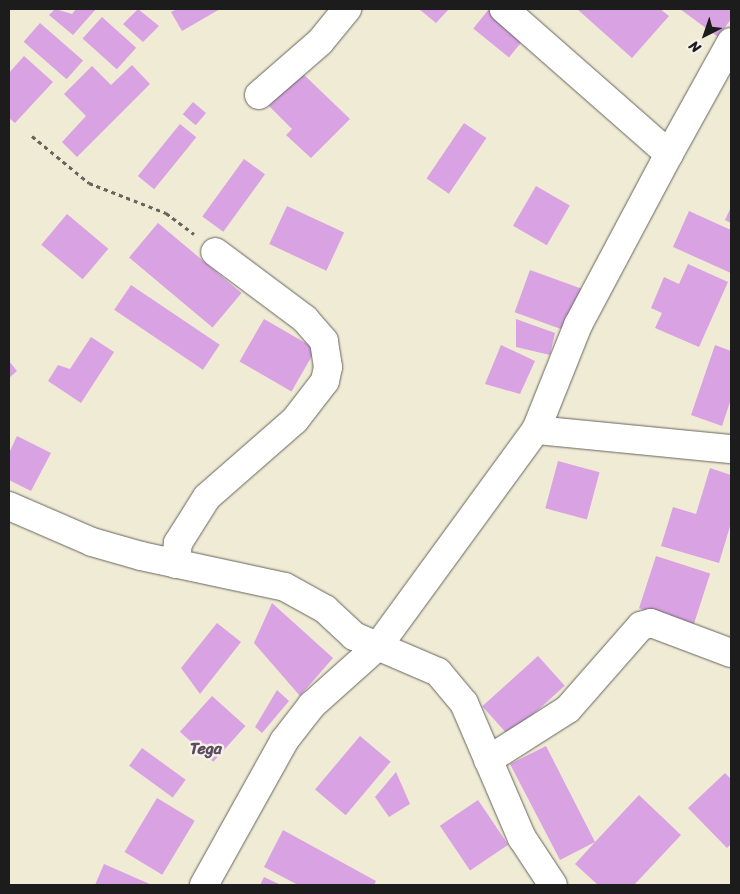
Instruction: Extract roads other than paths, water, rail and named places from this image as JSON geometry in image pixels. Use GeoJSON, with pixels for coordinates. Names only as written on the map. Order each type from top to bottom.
{"type":"FeatureCollection","features":[{"type":"Feature","properties":{"kind":"street"},"geometry":{"type":"LineString","coordinates":[[259,95],[320,42],[347,9]]}},
{"type":"Feature","properties":{"kind":"street"},"geometry":{"type":"LineString","coordinates":[[504,9],[669,154]]}},
{"type":"Feature","properties":{"kind":"street"},"geometry":{"type":"LineString","coordinates":[[204,885],[284,741],[312,705],[379,645],[536,430],[578,325],[731,42]]}},
{"type":"Feature","properties":{"kind":"street"},"geometry":{"type":"LineString","coordinates":[[176,564],[178,543],[207,497],[295,420],[325,381],[328,367],[324,341],[305,319],[215,252]]}},
{"type":"Feature","properties":{"kind":"street"},"geometry":{"type":"LineString","coordinates":[[536,430],[731,449]]}},
{"type":"Feature","properties":{"kind":"street"},"geometry":{"type":"LineString","coordinates":[[9,506],[92,542],[176,564],[285,586],[325,609],[354,636],[379,645],[438,672],[464,703],[522,838],[553,885]]}},
{"type":"Feature","properties":{"kind":"street"},"geometry":{"type":"LineString","coordinates":[[488,760],[568,709],[641,626],[651,623],[731,653]]}},
{"type":"Feature","properties":{"kind":"district","name":"Tega"},"geometry":{"type":"Point","coordinates":[206,749]}}]}
